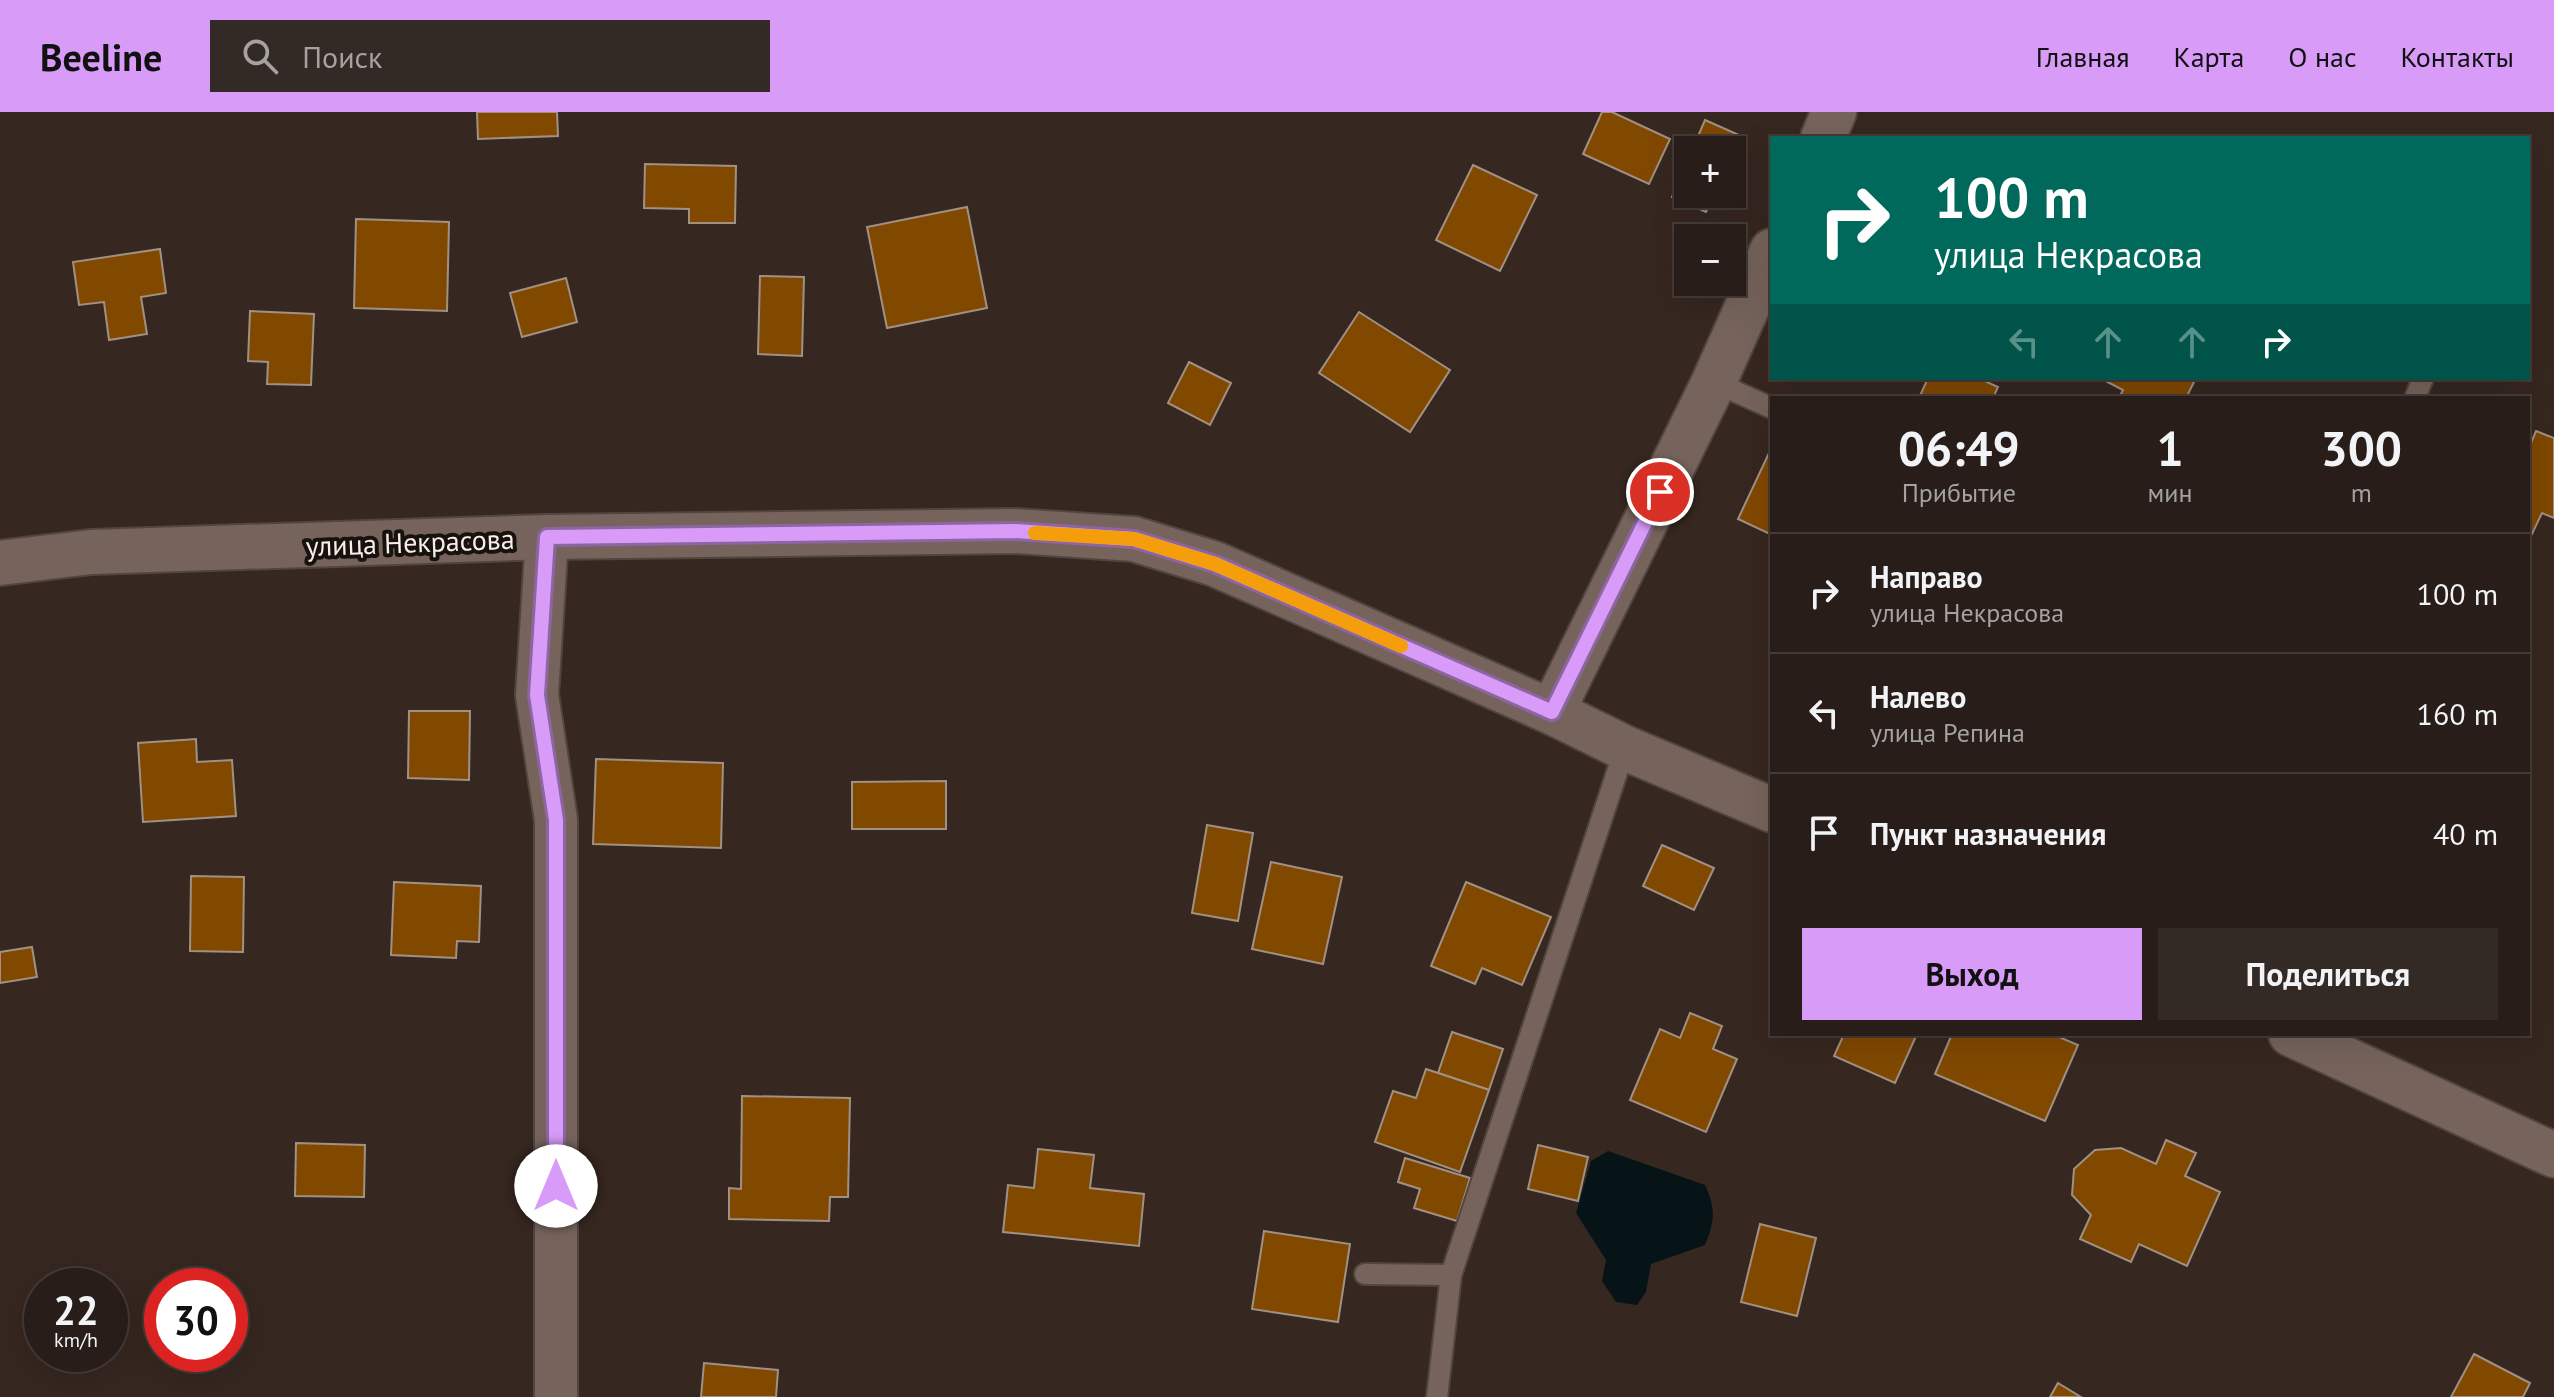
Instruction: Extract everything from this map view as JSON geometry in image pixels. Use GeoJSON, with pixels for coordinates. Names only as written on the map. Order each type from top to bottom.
{"type":"FeatureCollection","features":[{"type":"Feature","properties":{"kind":"street"},"geometry":{"type":"LineString","coordinates":[[1824,136],[1834,112]]}},
{"type":"Feature","properties":{"kind":"street"},"geometry":{"type":"LineString","coordinates":[[1552,712],[1714,382],[1770,256]]}},
{"type":"Feature","properties":{"kind":"street","name":"улица Некрасова"},"geometry":{"type":"LineString","coordinates":[[0,563],[91,552],[547,537],[1015,531],[1134,539],[1215,564],[1552,712],[1625,748],[1770,809]]}},
{"type":"Feature","properties":{"kind":"street"},"geometry":{"type":"LineString","coordinates":[[547,537],[537,695],[556,820],[556,1397]]}},
{"type":"Feature","properties":{"kind":"street"},"geometry":{"type":"LineString","coordinates":[[2295,1036],[2554,1155]]}},
{"type":"Feature","properties":{"kind":"lane"},"geometry":{"type":"LineString","coordinates":[[1714,382],[1770,407]]}},
{"type":"Feature","properties":{"kind":"lane"},"geometry":{"type":"LineString","coordinates":[[1437,1397],[1451,1275],[1625,748]]}},
{"type":"Feature","properties":{"kind":"lane"},"geometry":{"type":"LineString","coordinates":[[1365,1274],[1451,1275]]}},
{"type":"Feature","properties":{"kind":"shaded area"},"geometry":{"type":"Polygon","coordinates":[[[1608,1151],[1705,1185],[1711,1201],[1712,1222],[1705,1245],[1651,1264],[1646,1292],[1637,1305],[1616,1302],[1602,1281],[1606,1260],[1576,1213],[1591,1161],[1608,1151]]]}},
{"type":"Feature","properties":{"kind":"building"},"geometry":{"type":"Polygon","coordinates":[[[477,112],[557,112],[558,136],[478,139],[477,112]]]}},
{"type":"Feature","properties":{"kind":"building"},"geometry":{"type":"Polygon","coordinates":[[[1602,112],[1612,112],[1670,139],[1649,184],[1583,154],[1602,112]]]}},
{"type":"Feature","properties":{"kind":"building"},"geometry":{"type":"Polygon","coordinates":[[[1705,120],[1739,135],[1739,136],[1698,136],[1705,120]]]}},
{"type":"Feature","properties":{"kind":"building"},"geometry":{"type":"Polygon","coordinates":[[[645,164],[736,166],[735,223],[689,223],[689,209],[644,208],[645,164]]]}},
{"type":"Feature","properties":{"kind":"building"},"geometry":{"type":"Polygon","coordinates":[[[1473,165],[1537,195],[1500,271],[1436,240],[1473,165]]]}},
{"type":"Feature","properties":{"kind":"building"},"geometry":{"type":"Polygon","coordinates":[[[967,207],[987,308],[887,328],[867,227],[967,207]]]}},
{"type":"Feature","properties":{"kind":"building"},"geometry":{"type":"Polygon","coordinates":[[[356,219],[449,222],[447,311],[354,308],[356,219]]]}},
{"type":"Feature","properties":{"kind":"building"},"geometry":{"type":"Polygon","coordinates":[[[160,249],[166,293],[141,297],[147,334],[109,340],[104,302],[79,305],[73,262],[160,249]]]}},
{"type":"Feature","properties":{"kind":"building"},"geometry":{"type":"Polygon","coordinates":[[[760,276],[804,277],[802,356],[758,354],[760,276]]]}},
{"type":"Feature","properties":{"kind":"building"},"geometry":{"type":"Polygon","coordinates":[[[566,278],[577,322],[522,337],[510,293],[566,278]]]}},
{"type":"Feature","properties":{"kind":"building"},"geometry":{"type":"Polygon","coordinates":[[[250,311],[314,314],[311,385],[267,384],[268,362],[248,361],[250,311]]]}},
{"type":"Feature","properties":{"kind":"building"},"geometry":{"type":"Polygon","coordinates":[[[1359,312],[1450,370],[1410,432],[1319,373],[1359,312]]]}},
{"type":"Feature","properties":{"kind":"building"},"geometry":{"type":"Polygon","coordinates":[[[1189,362],[1231,383],[1210,425],[1168,403],[1189,362]]]}},
{"type":"Feature","properties":{"kind":"building"},"geometry":{"type":"Polygon","coordinates":[[[1927,380],[1982,380],[1998,387],[1994,396],[1920,396],[1927,380]]]}},
{"type":"Feature","properties":{"kind":"building"},"geometry":{"type":"Polygon","coordinates":[[[2104,380],[2195,380],[2187,396],[2120,396],[2123,390],[2104,380]]]}},
{"type":"Feature","properties":{"kind":"building"},"geometry":{"type":"Polygon","coordinates":[[[2536,431],[2554,438],[2554,518],[2542,513],[2532,534],[2530,533],[2530,445],[2536,431]]]}},
{"type":"Feature","properties":{"kind":"building"},"geometry":{"type":"Polygon","coordinates":[[[1769,453],[1770,453],[1770,534],[1738,519],[1769,453]]]}},
{"type":"Feature","properties":{"kind":"building"},"geometry":{"type":"Polygon","coordinates":[[[409,711],[470,711],[469,780],[408,778],[409,711]]]}},
{"type":"Feature","properties":{"kind":"building"},"geometry":{"type":"Polygon","coordinates":[[[196,739],[197,762],[232,760],[236,816],[143,822],[138,743],[196,739]]]}},
{"type":"Feature","properties":{"kind":"building"},"geometry":{"type":"Polygon","coordinates":[[[596,759],[723,763],[721,848],[593,844],[596,759]]]}},
{"type":"Feature","properties":{"kind":"building"},"geometry":{"type":"Polygon","coordinates":[[[946,781],[946,829],[852,829],[852,782],[946,781]]]}},
{"type":"Feature","properties":{"kind":"building"},"geometry":{"type":"Polygon","coordinates":[[[1207,825],[1253,833],[1238,921],[1192,913],[1207,825]]]}},
{"type":"Feature","properties":{"kind":"building"},"geometry":{"type":"Polygon","coordinates":[[[1662,845],[1714,868],[1694,910],[1643,886],[1662,845]]]}},
{"type":"Feature","properties":{"kind":"building"},"geometry":{"type":"Polygon","coordinates":[[[1271,862],[1342,877],[1323,964],[1252,949],[1271,862]]]}},
{"type":"Feature","properties":{"kind":"building"},"geometry":{"type":"Polygon","coordinates":[[[191,876],[244,877],[243,952],[190,951],[191,876]]]}},
{"type":"Feature","properties":{"kind":"building"},"geometry":{"type":"Polygon","coordinates":[[[394,882],[481,886],[479,942],[457,941],[456,958],[391,955],[394,882]]]}},
{"type":"Feature","properties":{"kind":"building"},"geometry":{"type":"Polygon","coordinates":[[[1466,882],[1551,917],[1522,985],[1482,968],[1475,984],[1431,966],[1466,882]]]}},
{"type":"Feature","properties":{"kind":"building"},"geometry":{"type":"Polygon","coordinates":[[[32,947],[37,977],[0,983],[0,952],[32,947]]]}},
{"type":"Feature","properties":{"kind":"building"},"geometry":{"type":"Polygon","coordinates":[[[1690,1013],[1722,1026],[1713,1049],[1737,1059],[1706,1132],[1630,1100],[1660,1029],[1680,1038],[1690,1013]]]}},
{"type":"Feature","properties":{"kind":"building"},"geometry":{"type":"Polygon","coordinates":[[[1452,1032],[1503,1049],[1489,1090],[1438,1073],[1452,1032]]]}},
{"type":"Feature","properties":{"kind":"building"},"geometry":{"type":"Polygon","coordinates":[[[1843,1036],[1916,1036],[1895,1083],[1834,1056],[1843,1036]]]}},
{"type":"Feature","properties":{"kind":"building"},"geometry":{"type":"Polygon","coordinates":[[[1951,1036],[2057,1036],[2078,1045],[2045,1121],[1935,1074],[1951,1036]]]}},
{"type":"Feature","properties":{"kind":"building"},"geometry":{"type":"Polygon","coordinates":[[[1426,1069],[1489,1090],[1460,1172],[1375,1142],[1393,1091],[1416,1098],[1426,1069]]]}},
{"type":"Feature","properties":{"kind":"building"},"geometry":{"type":"Polygon","coordinates":[[[742,1096],[850,1098],[848,1197],[830,1197],[829,1221],[729,1219],[729,1188],[741,1189],[742,1096]]]}},
{"type":"Feature","properties":{"kind":"building"},"geometry":{"type":"Polygon","coordinates":[[[2166,1140],[2196,1153],[2185,1176],[2220,1192],[2187,1266],[2139,1244],[2131,1262],[2080,1239],[2091,1215],[2072,1195],[2074,1169],[2095,1150],[2121,1148],[2156,1164],[2166,1140]]]}},
{"type":"Feature","properties":{"kind":"building"},"geometry":{"type":"Polygon","coordinates":[[[296,1143],[365,1145],[364,1197],[295,1196],[296,1143]]]}},
{"type":"Feature","properties":{"kind":"building"},"geometry":{"type":"Polygon","coordinates":[[[1538,1145],[1588,1157],[1578,1201],[1528,1189],[1538,1145]]]}},
{"type":"Feature","properties":{"kind":"building"},"geometry":{"type":"Polygon","coordinates":[[[1038,1149],[1094,1155],[1090,1188],[1144,1194],[1139,1246],[1003,1232],[1008,1185],[1034,1188],[1038,1149]]]}},
{"type":"Feature","properties":{"kind":"building"},"geometry":{"type":"Polygon","coordinates":[[[1405,1158],[1470,1178],[1457,1221],[1414,1208],[1420,1189],[1398,1182],[1405,1158]]]}},
{"type":"Feature","properties":{"kind":"building"},"geometry":{"type":"Polygon","coordinates":[[[1760,1224],[1816,1238],[1797,1316],[1741,1302],[1760,1224]]]}},
{"type":"Feature","properties":{"kind":"building"},"geometry":{"type":"Polygon","coordinates":[[[1264,1231],[1350,1244],[1338,1322],[1252,1309],[1264,1231]]]}},
{"type":"Feature","properties":{"kind":"building"},"geometry":{"type":"Polygon","coordinates":[[[2474,1354],[2530,1383],[2523,1397],[2451,1397],[2474,1354]]]}},
{"type":"Feature","properties":{"kind":"building"},"geometry":{"type":"Polygon","coordinates":[[[704,1363],[778,1370],[776,1397],[701,1397],[704,1363]]]}},
{"type":"Feature","properties":{"kind":"building"},"geometry":{"type":"Polygon","coordinates":[[[2058,1383],[2081,1397],[2050,1397],[2058,1383]]]}},
{"type":"Feature","properties":{"kind":"slow traffic"},"geometry":{"type":"LineString","coordinates":[[1035,533],[1134,539],[1215,564],[1401,646]]}},
{"type":"Feature","properties":{"kind":"route"},"geometry":{"type":"LineString","coordinates":[[556,1186],[556,820],[537,695],[547,537],[1015,531],[1134,539],[1215,564],[1552,712],[1660,492]]}}]}
